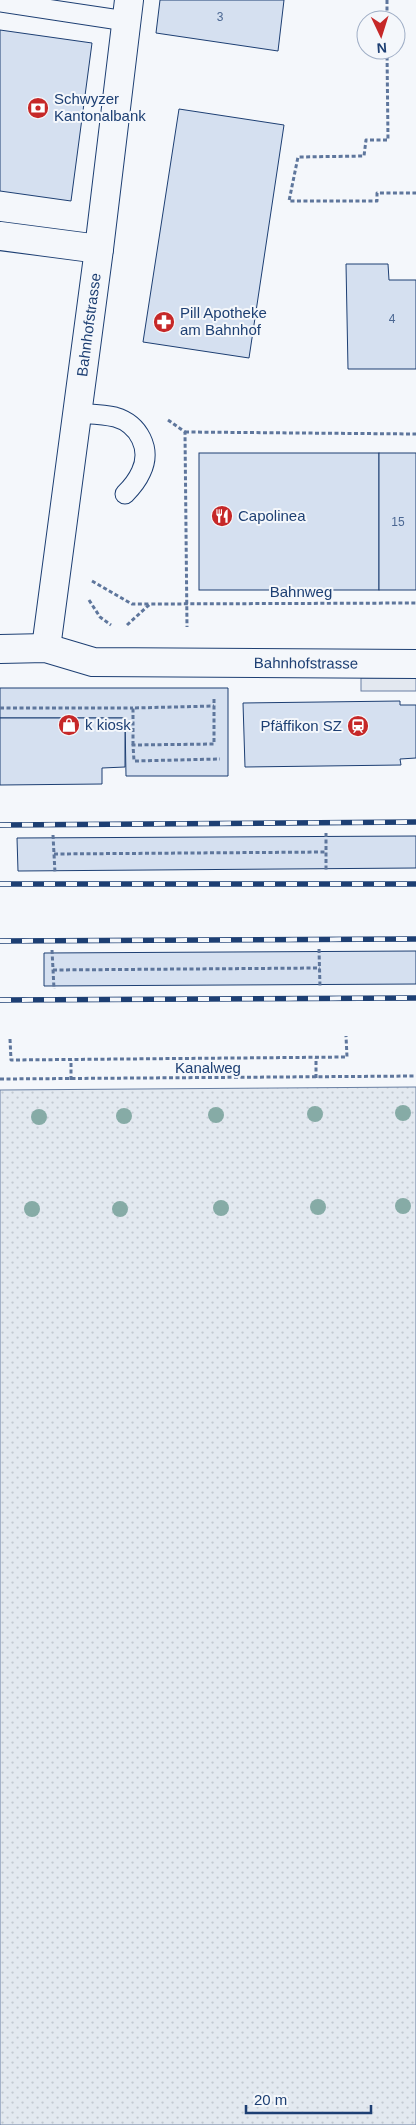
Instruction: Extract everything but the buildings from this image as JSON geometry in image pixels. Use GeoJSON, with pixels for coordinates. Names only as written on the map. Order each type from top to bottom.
{"type":"FeatureCollection","features":[{"type":"Feature","properties":{"kind":"street","name":"Bahnhofstrasse"},"geometry":{"type":"LineString","coordinates":[[46,648],[99,249],[128,10]]}},
{"type":"Feature","properties":{"kind":"street"},"geometry":{"type":"LineString","coordinates":[[0,236],[99,249]]}},
{"type":"Feature","properties":{"kind":"street","name":"Bahnhofstrasse"},"geometry":{"type":"LineString","coordinates":[[0,649],[46,648],[93,662],[416,664]]}},
{"type":"Feature","properties":{"kind":"lane"},"geometry":{"type":"LineString","coordinates":[[0,2],[128,10]]}},
{"type":"Feature","properties":{"kind":"lane"},"geometry":{"type":"LineString","coordinates":[[76,413],[114,417],[126,422],[142,440],[145,450],[141,473],[125,494]]}},
{"type":"Feature","properties":{"kind":"path"},"geometry":{"type":"LineString","coordinates":[[387,60],[388,140],[366,140],[364,156],[298,157],[289,201],[377,201],[377,193],[416,193]]}},
{"type":"Feature","properties":{"kind":"path"},"geometry":{"type":"LineString","coordinates":[[185,432],[416,434]]}},
{"type":"Feature","properties":{"kind":"path"},"geometry":{"type":"LineString","coordinates":[[84,576],[132,604],[150,604]]}},
{"type":"Feature","properties":{"kind":"path","name":"Bahnweg"},"geometry":{"type":"LineString","coordinates":[[187,631],[186,604],[416,603]]}},
{"type":"Feature","properties":{"kind":"path"},"geometry":{"type":"LineString","coordinates":[[133,745],[214,744],[214,697],[221,697]]}},
{"type":"Feature","properties":{"kind":"path"},"geometry":{"type":"LineString","coordinates":[[0,708],[214,706]]}},
{"type":"Feature","properties":{"kind":"path"},"geometry":{"type":"LineString","coordinates":[[133,708],[134,760],[220,759]]}},
{"type":"Feature","properties":{"kind":"path"},"geometry":{"type":"LineString","coordinates":[[326,834],[326,871]]}},
{"type":"Feature","properties":{"kind":"path"},"geometry":{"type":"LineString","coordinates":[[53,835],[54,873]]}},
{"type":"Feature","properties":{"kind":"path"},"geometry":{"type":"LineString","coordinates":[[54,854],[326,852]]}},
{"type":"Feature","properties":{"kind":"path"},"geometry":{"type":"LineString","coordinates":[[320,949],[320,987]]}},
{"type":"Feature","properties":{"kind":"path"},"geometry":{"type":"LineString","coordinates":[[52,950],[54,989]]}},
{"type":"Feature","properties":{"kind":"path"},"geometry":{"type":"LineString","coordinates":[[53,970],[320,968]]}},
{"type":"Feature","properties":{"kind":"path"},"geometry":{"type":"LineString","coordinates":[[10,1039],[11,1060],[316,1058],[347,1057],[346,1036]]}},
{"type":"Feature","properties":{"kind":"path"},"geometry":{"type":"LineString","coordinates":[[316,1058],[316,1078]]}},
{"type":"Feature","properties":{"kind":"path"},"geometry":{"type":"LineString","coordinates":[[71,1060],[71,1080]]}},
{"type":"Feature","properties":{"kind":"path","name":"Kanalweg"},"geometry":{"type":"LineString","coordinates":[[0,1079],[71,1080],[416,1076]]}},
{"type":"Feature","properties":{"kind":"shaded area"},"geometry":{"type":"Polygon","coordinates":[[[361,678],[416,678],[416,691],[361,691],[361,678]]]}},
{"type":"Feature","properties":{"kind":"shaded area"},"geometry":{"type":"Polygon","coordinates":[[[416,1087],[416,2125],[0,2125],[0,1090],[416,1087]]]}},
{"type":"Feature","properties":{"kind":"railway"},"geometry":{"type":"LineString","coordinates":[[0,825],[416,822]]}},
{"type":"Feature","properties":{"kind":"railway"},"geometry":{"type":"LineString","coordinates":[[0,884],[416,884]]}},
{"type":"Feature","properties":{"kind":"railway"},"geometry":{"type":"LineString","coordinates":[[0,941],[416,939]]}},
{"type":"Feature","properties":{"kind":"railway"},"geometry":{"type":"LineString","coordinates":[[0,1000],[416,998]]}},
{"type":"Feature","properties":{"kind":"place","name":"Schwyzer Kantonalbank"},"geometry":{"type":"Point","coordinates":[38,108]}},
{"type":"Feature","properties":{"kind":"place","name":"Pill Apotheke am Bahnhof"},"geometry":{"type":"Point","coordinates":[164,322]}},
{"type":"Feature","properties":{"kind":"place","name":"Capolinea"},"geometry":{"type":"Point","coordinates":[222,516]}},
{"type":"Feature","properties":{"kind":"place","name":"k kiosk"},"geometry":{"type":"Point","coordinates":[69,725]}},
{"type":"Feature","properties":{"kind":"place","name":"Pfäffikon SZ"},"geometry":{"type":"Point","coordinates":[358,726]}}]}
